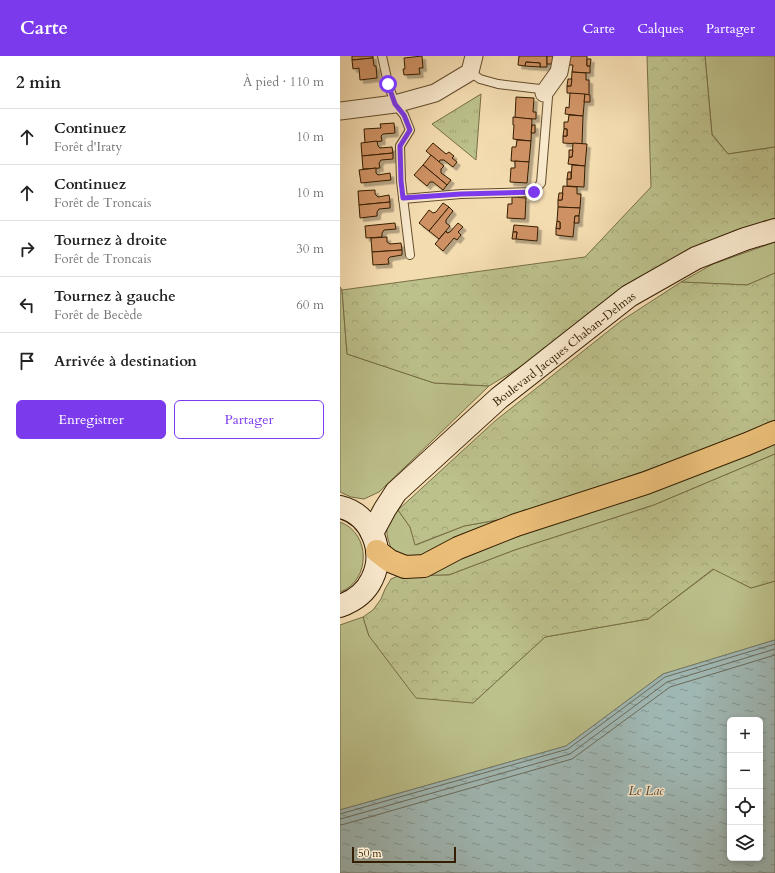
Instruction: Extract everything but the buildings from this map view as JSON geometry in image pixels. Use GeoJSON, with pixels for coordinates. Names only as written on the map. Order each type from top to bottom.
{"type":"FeatureCollection","features":[{"type":"Feature","properties":{"kind":"highway"},"geometry":{"type":"LineString","coordinates":[[375,542],[390,561],[405,567],[424,566],[458,548],[516,525],[646,482],[775,432]]}},
{"type":"Feature","properties":{"kind":"main road","name":"Boulevard Jacques Chaban-Delmas"},"geometry":{"type":"LineString","coordinates":[[342,508],[377,502],[396,492],[499,398],[629,296],[696,258],[745,239],[775,230]]}},
{"type":"Feature","properties":{"kind":"main road","name":"Boulevard Jacques Chaban-Delmas"},"geometry":{"type":"LineString","coordinates":[[375,542],[385,509],[396,492]]}},
{"type":"Feature","properties":{"kind":"main road"},"geometry":{"type":"LineString","coordinates":[[340,606],[354,600],[365,591],[372,579],[377,565],[375,542],[365,522],[355,514],[342,508]]}},
{"type":"Feature","properties":{"kind":"street"},"geometry":{"type":"LineString","coordinates":[[544,93],[558,72],[562,56]]}},
{"type":"Feature","properties":{"kind":"street"},"geometry":{"type":"LineString","coordinates":[[340,111],[395,104],[435,94],[472,64]]}},
{"type":"Feature","properties":{"kind":"lane"},"geometry":{"type":"LineString","coordinates":[[382,56],[388,84],[395,104],[404,115],[410,130],[400,146],[401,181],[410,255]]}},
{"type":"Feature","properties":{"kind":"lane"},"geometry":{"type":"LineString","coordinates":[[403,198],[461,194],[534,192],[541,183],[548,97],[540,88],[498,84],[480,79],[472,64]]}},
{"type":"Feature","properties":{"kind":"green space"},"geometry":{"type":"Polygon","coordinates":[[[647,56],[705,56],[712,135],[728,154],[775,147],[775,218],[676,258],[530,361],[489,386],[434,383],[347,354],[342,290],[585,257],[651,187],[647,56]]]}},
{"type":"Feature","properties":{"kind":"green space"},"geometry":{"type":"Polygon","coordinates":[[[705,56],[775,56],[775,147],[728,154],[712,134],[705,56]]]}},
{"type":"Feature","properties":{"kind":"green space"},"geometry":{"type":"Polygon","coordinates":[[[481,94],[476,160],[432,124],[481,94]]]}},
{"type":"Feature","properties":{"kind":"green space"},"geometry":{"type":"Polygon","coordinates":[[[775,242],[775,273],[747,285],[681,282],[713,264],[775,242]]]}},
{"type":"Feature","properties":{"kind":"green space"},"geometry":{"type":"Polygon","coordinates":[[[775,273],[775,420],[715,446],[514,517],[464,526],[415,545],[410,527],[398,510],[495,421],[621,321],[681,282],[747,285],[775,273]]]}},
{"type":"Feature","properties":{"kind":"green space"},"geometry":{"type":"Polygon","coordinates":[[[340,287],[342,290],[347,354],[434,383],[489,386],[379,492],[364,499],[351,497],[340,492],[340,287]]]}},
{"type":"Feature","properties":{"kind":"green space"},"geometry":{"type":"Polygon","coordinates":[[[775,441],[775,454],[654,505],[515,550],[449,575],[414,576],[437,569],[532,529],[775,441]]]}},
{"type":"Feature","properties":{"kind":"green space"},"geometry":{"type":"Polygon","coordinates":[[[775,454],[775,581],[751,588],[713,569],[648,619],[545,637],[473,703],[416,698],[369,636],[363,617],[373,610],[381,599],[391,579],[398,576],[449,575],[515,550],[654,505],[775,454]]]}},
{"type":"Feature","properties":{"kind":"green space"},"geometry":{"type":"Polygon","coordinates":[[[398,510],[410,527],[416,545],[464,526],[514,517],[419,559],[393,552],[390,546],[387,535],[388,525],[393,515],[398,510]]]}},
{"type":"Feature","properties":{"kind":"green space"},"geometry":{"type":"Polygon","coordinates":[[[340,522],[350,528],[357,536],[362,546],[363,557],[362,568],[357,578],[350,586],[340,592],[340,522]]]}},
{"type":"Feature","properties":{"kind":"green space"},"geometry":{"type":"Polygon","coordinates":[[[714,569],[751,588],[775,581],[775,640],[663,674],[566,746],[340,810],[340,625],[363,617],[369,636],[473,703],[545,637],[648,619],[714,569]]]}},
{"type":"Feature","properties":{"kind":"water","name":"Le Lac"},"geometry":{"type":"Polygon","coordinates":[[[775,640],[775,873],[340,873],[340,810],[566,746],[663,674],[775,640]]]}},
{"type":"Feature","properties":{"kind":"route"},"geometry":{"type":"LineString","coordinates":[[388,84],[395,104],[404,115],[410,130],[400,146],[403,198],[499,192],[534,192]]}}]}
